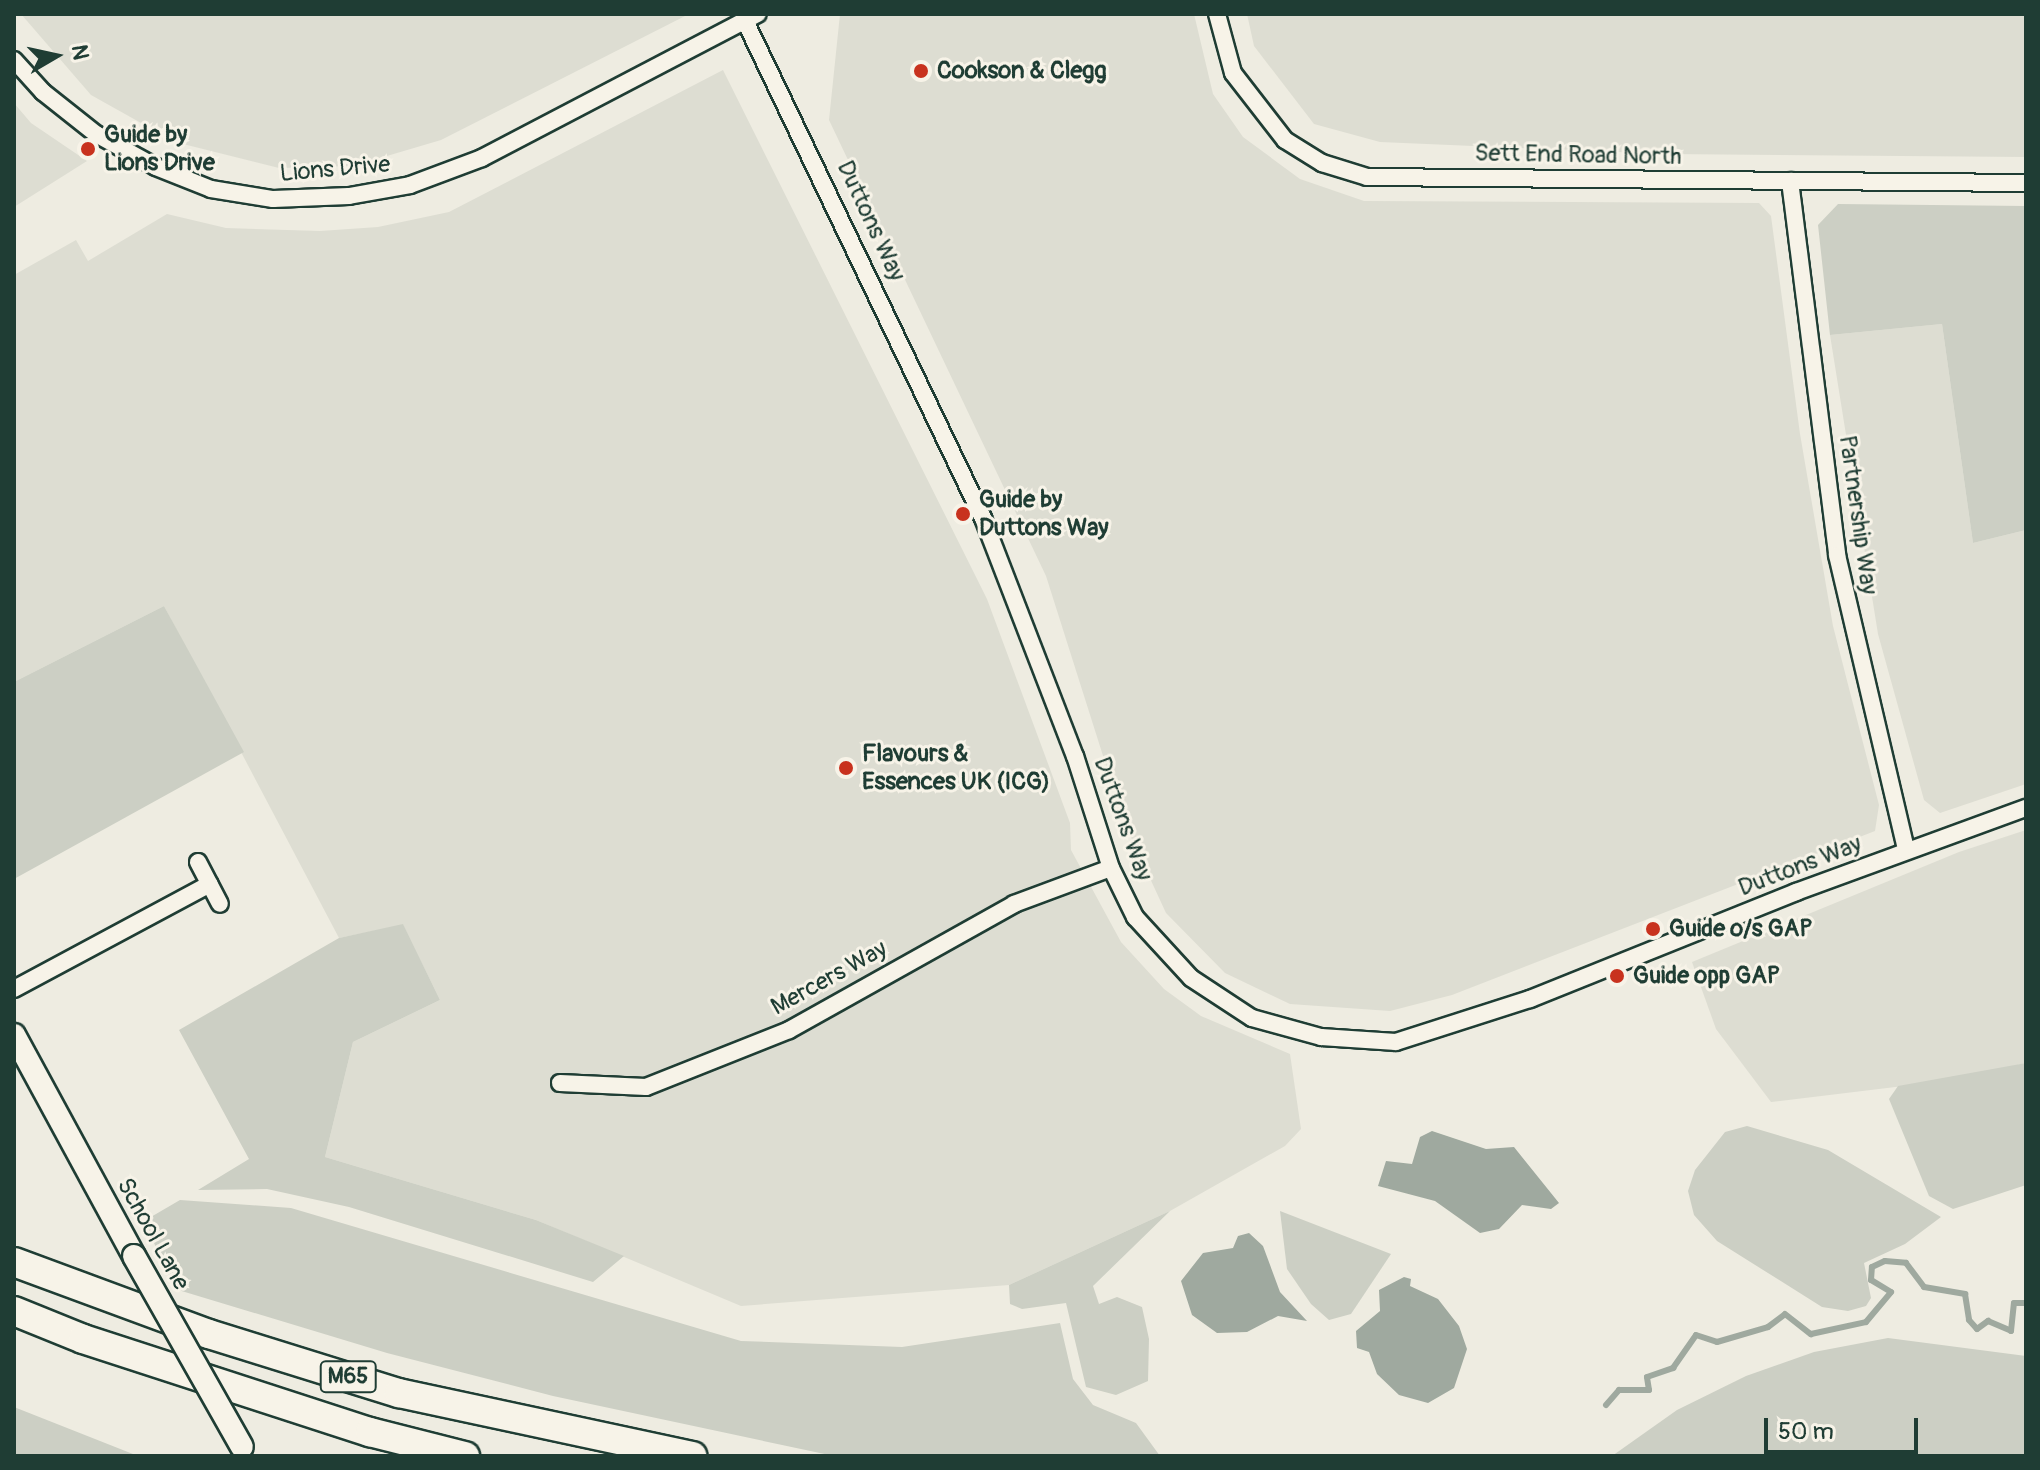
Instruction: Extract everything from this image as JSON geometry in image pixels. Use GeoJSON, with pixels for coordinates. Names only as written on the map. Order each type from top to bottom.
{"type":"FeatureCollection","features":[{"type":"Feature","properties":{"kind":"highway","name":"M65"},"geometry":{"type":"LineString","coordinates":[[14,1262],[209,1334],[399,1393],[692,1456]]}},
{"type":"Feature","properties":{"kind":"highway","name":"M65"},"geometry":{"type":"LineString","coordinates":[[14,1311],[83,1339],[370,1432],[465,1456]]}},
{"type":"Feature","properties":{"kind":"main road","name":"School Lane"},"geometry":{"type":"LineString","coordinates":[[17,1048],[244,1451]]}},
{"type":"Feature","properties":{"kind":"street","name":"Sett End Road North"},"geometry":{"type":"LineString","coordinates":[[1217,14],[1233,73],[1285,140],[1322,163],[1367,177],[2026,183]]}},
{"type":"Feature","properties":{"kind":"street","name":"Lions Drive"},"geometry":{"type":"LineString","coordinates":[[14,60],[43,92],[96,134],[156,167],[211,189],[273,199],[349,196],[410,185],[482,158],[752,18]]}},
{"type":"Feature","properties":{"kind":"street","name":"Duttons Way"},"geometry":{"type":"LineString","coordinates":[[752,18],[983,518],[1075,756],[1111,868],[1135,917],[1191,978],[1252,1018],[1321,1037],[1396,1042],[1530,999],[1906,850],[2026,808]]}},
{"type":"Feature","properties":{"kind":"street","name":"Partnership Way"},"geometry":{"type":"LineString","coordinates":[[1790,181],[1837,555],[1906,850]]}},
{"type":"Feature","properties":{"kind":"street"},"geometry":{"type":"LineString","coordinates":[[198,862],[220,904]]}},
{"type":"Feature","properties":{"kind":"street","name":"Mercers Way"},"geometry":{"type":"LineString","coordinates":[[560,1083],[646,1087],[789,1030],[1014,904],[1111,868]]}},
{"type":"Feature","properties":{"kind":"street"},"geometry":{"type":"LineString","coordinates":[[14,989],[210,884]]}},
{"type":"Feature","properties":{"kind":"shaded area"},"geometry":{"type":"Polygon","coordinates":[[[21,14],[689,14],[441,140],[353,166],[279,168],[175,142],[91,95],[21,14]]]}},
{"type":"Feature","properties":{"kind":"shaded area"},"geometry":{"type":"Polygon","coordinates":[[[840,14],[1194,14],[1213,94],[1243,137],[1300,179],[1364,201],[1759,203],[1771,216],[1800,434],[1833,626],[1879,805],[1875,831],[1452,995],[1390,1011],[1290,1004],[1225,973],[1166,913],[1124,822],[1046,576],[829,120],[840,14]]]}},
{"type":"Feature","properties":{"kind":"shaded area"},"geometry":{"type":"Polygon","coordinates":[[[1247,14],[2026,14],[2026,157],[1665,154],[1380,142],[1314,124],[1254,46],[1247,14]]]}},
{"type":"Feature","properties":{"kind":"shaded area"},"geometry":{"type":"Polygon","coordinates":[[[723,70],[987,599],[1070,823],[1071,850],[1121,942],[1164,989],[1201,1016],[1290,1054],[1301,1129],[1285,1146],[1170,1211],[1009,1285],[741,1306],[536,1220],[325,1157],[353,1042],[440,1000],[403,925],[339,938],[164,606],[14,682],[14,275],[76,240],[88,261],[167,214],[226,228],[320,231],[378,227],[449,212],[723,70]]]}},
{"type":"Feature","properties":{"kind":"shaded area"},"geometry":{"type":"Polygon","coordinates":[[[14,103],[31,123],[87,161],[14,207],[14,103]]]}},
{"type":"Feature","properties":{"kind":"shaded area"},"geometry":{"type":"Polygon","coordinates":[[[1838,204],[2026,206],[2026,530],[1973,543],[1942,324],[1830,335],[1818,225],[1838,204]]]}},
{"type":"Feature","properties":{"kind":"shaded area"},"geometry":{"type":"Polygon","coordinates":[[[1942,324],[1973,543],[2026,530],[2026,784],[1940,813],[1924,800],[1878,634],[1830,335],[1942,324]]]}},
{"type":"Feature","properties":{"kind":"shaded area"},"geometry":{"type":"Polygon","coordinates":[[[164,606],[244,752],[14,879],[14,682],[164,606]]]}},
{"type":"Feature","properties":{"kind":"shaded area"},"geometry":{"type":"Polygon","coordinates":[[[2026,830],[2026,1063],[1953,1080],[1771,1102],[1716,1029],[1692,962],[1959,852],[2026,830]]]}},
{"type":"Feature","properties":{"kind":"shaded area"},"geometry":{"type":"Polygon","coordinates":[[[403,924],[440,1000],[353,1042],[325,1157],[536,1220],[624,1256],[593,1282],[349,1207],[267,1189],[198,1190],[249,1159],[179,1030],[339,938],[403,924]]]}},
{"type":"Feature","properties":{"kind":"shaded area"},"geometry":{"type":"Polygon","coordinates":[[[2026,1063],[2026,1185],[1953,1209],[1929,1196],[1889,1099],[1898,1086],[2026,1063]]]}},
{"type":"Feature","properties":{"kind":"shaded area"},"geometry":{"type":"Polygon","coordinates":[[[1747,1126],[1828,1150],[1941,1217],[1905,1244],[1864,1263],[1871,1298],[1866,1306],[1848,1311],[1822,1307],[1717,1241],[1694,1215],[1688,1191],[1695,1170],[1725,1132],[1747,1126]]]}},
{"type":"Feature","properties":{"kind":"shaded area"},"geometry":{"type":"Polygon","coordinates":[[[1432,1131],[1486,1149],[1514,1147],[1559,1203],[1551,1209],[1522,1205],[1499,1229],[1480,1233],[1435,1201],[1378,1186],[1386,1161],[1412,1164],[1420,1137],[1432,1131]]]}},
{"type":"Feature","properties":{"kind":"shaded area"},"geometry":{"type":"Polygon","coordinates":[[[180,1200],[291,1208],[741,1341],[902,1347],[1060,1323],[1073,1379],[1093,1405],[1136,1423],[1160,1456],[834,1456],[553,1396],[387,1353],[175,1289],[144,1221],[180,1200]]]}},
{"type":"Feature","properties":{"kind":"shaded area"},"geometry":{"type":"Polygon","coordinates":[[[1170,1211],[1093,1286],[1099,1304],[1117,1297],[1142,1307],[1149,1339],[1148,1381],[1116,1395],[1086,1387],[1066,1303],[1022,1309],[1010,1304],[1009,1285],[1170,1211]]]}},
{"type":"Feature","properties":{"kind":"shaded area"},"geometry":{"type":"Polygon","coordinates":[[[1280,1211],[1391,1254],[1351,1314],[1329,1320],[1311,1304],[1287,1269],[1280,1211]]]}},
{"type":"Feature","properties":{"kind":"shaded area"},"geometry":{"type":"Polygon","coordinates":[[[1249,1233],[1263,1246],[1280,1292],[1307,1321],[1278,1316],[1247,1332],[1217,1333],[1192,1315],[1181,1281],[1203,1253],[1233,1248],[1238,1236],[1249,1233]]]}},
{"type":"Feature","properties":{"kind":"shaded area"},"geometry":{"type":"Polygon","coordinates":[[[1404,1277],[1411,1279],[1410,1286],[1438,1299],[1459,1326],[1467,1349],[1454,1388],[1428,1403],[1399,1395],[1377,1374],[1369,1352],[1357,1348],[1356,1331],[1380,1311],[1379,1290],[1404,1277]]]}},
{"type":"Feature","properties":{"kind":"shaded area"},"geometry":{"type":"Polygon","coordinates":[[[1888,1338],[2026,1356],[2026,1456],[1612,1456],[1677,1410],[1746,1376],[1814,1352],[1888,1338]]]}},
{"type":"Feature","properties":{"kind":"shaded area"},"geometry":{"type":"Polygon","coordinates":[[[14,1407],[138,1456],[14,1456],[14,1407]]]}},
{"type":"Feature","properties":{"kind":"waterway"},"geometry":{"type":"LineString","coordinates":[[1606,1405],[1619,1390],[1649,1390],[1647,1377],[1673,1368],[1696,1335],[1717,1342],[1768,1327],[1785,1314],[1811,1334],[1866,1322],[1891,1292],[1871,1280],[1872,1267],[1885,1261],[1906,1263],[1924,1287],[1965,1294],[1969,1320],[1977,1329],[1988,1321],[2011,1331],[2014,1303],[2026,1303]]}},
{"type":"Feature","properties":{"kind":"place","name":"Cookson & Clegg"},"geometry":{"type":"Point","coordinates":[921,71]}},
{"type":"Feature","properties":{"kind":"place","name":"Guide by Lions Drive"},"geometry":{"type":"Point","coordinates":[88,149]}},
{"type":"Feature","properties":{"kind":"place","name":"Guide by Duttons Way"},"geometry":{"type":"Point","coordinates":[963,514]}},
{"type":"Feature","properties":{"kind":"place","name":"Flavours & Essences UK (ICG)"},"geometry":{"type":"Point","coordinates":[846,768]}},
{"type":"Feature","properties":{"kind":"place","name":"Guide o/s GAP"},"geometry":{"type":"Point","coordinates":[1653,929]}},
{"type":"Feature","properties":{"kind":"place","name":"Guide opp GAP"},"geometry":{"type":"Point","coordinates":[1617,976]}}]}
